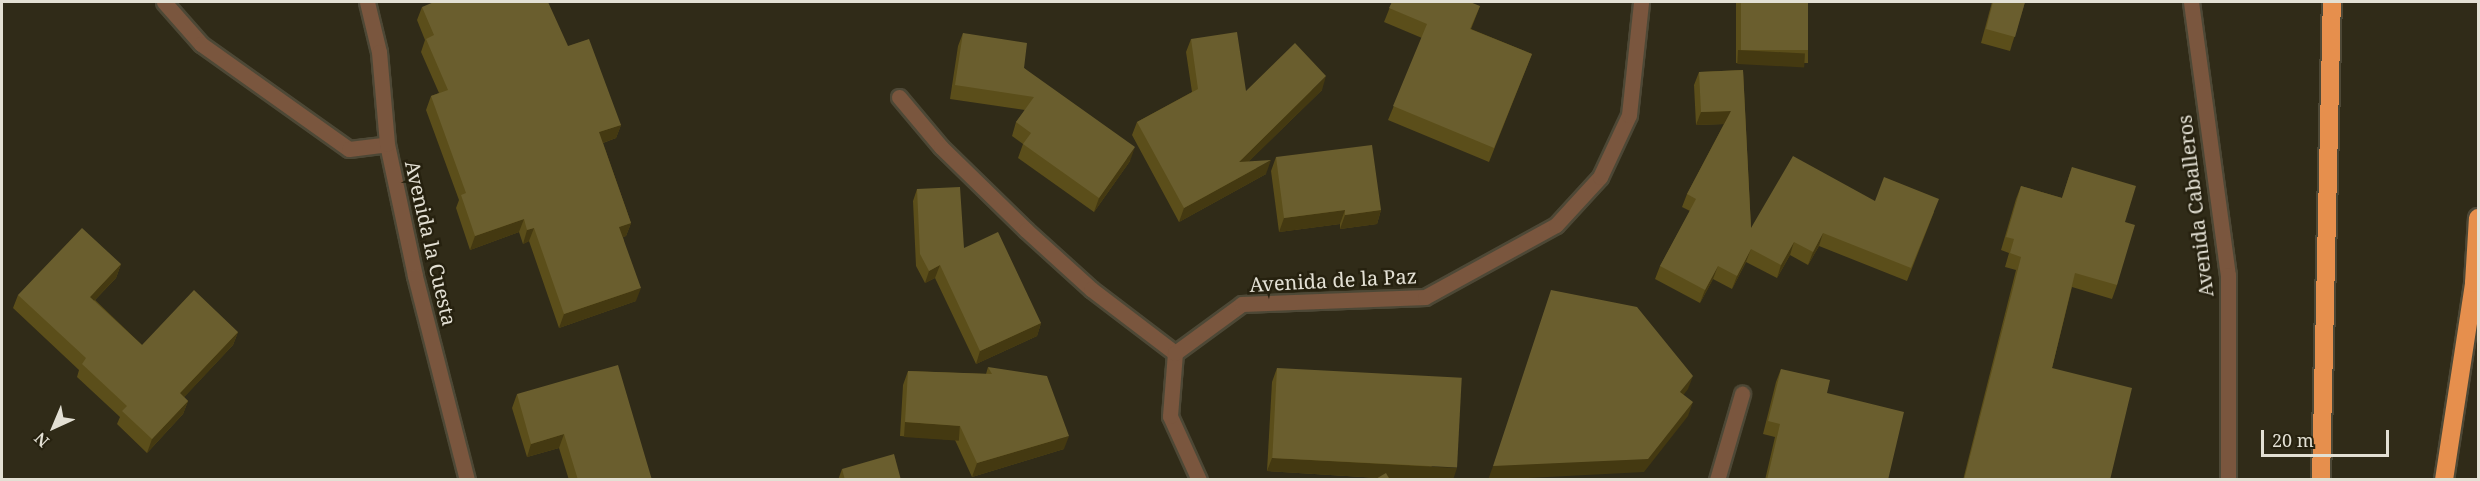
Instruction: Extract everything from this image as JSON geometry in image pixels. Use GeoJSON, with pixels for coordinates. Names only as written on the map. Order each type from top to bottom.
{"type":"FeatureCollection","features":[{"type":"Feature","properties":{"kind":"highway"},"geometry":{"type":"LineString","coordinates":[[2321,480],[2332,2]]}},
{"type":"Feature","properties":{"kind":"highway"},"geometry":{"type":"LineString","coordinates":[[2444,480],[2474,283],[2478,218]]}},
{"type":"Feature","properties":{"kind":"street","name":"Avenida la Cuesta"},"geometry":{"type":"LineString","coordinates":[[164,2],[201,44],[349,149],[387,144],[414,276],[467,480]]}},
{"type":"Feature","properties":{"kind":"street"},"geometry":{"type":"LineString","coordinates":[[367,2],[379,52],[387,144]]}},
{"type":"Feature","properties":{"kind":"street","name":"Avenida de la Paz"},"geometry":{"type":"LineString","coordinates":[[1175,353],[1242,304],[1425,297],[1556,225],[1600,177],[1629,115],[1641,2]]}},
{"type":"Feature","properties":{"kind":"street","name":"Avenida Caballeros"},"geometry":{"type":"LineString","coordinates":[[2191,2],[2228,275],[2228,480]]}},
{"type":"Feature","properties":{"kind":"street"},"geometry":{"type":"LineString","coordinates":[[898,97],[941,147],[1026,230],[1091,289],[1175,353],[1170,416],[1199,480]]}},
{"type":"Feature","properties":{"kind":"street"},"geometry":{"type":"LineString","coordinates":[[1717,480],[1742,394]]}},
{"type":"Feature","properties":{"kind":"building"},"geometry":{"type":"Polygon","coordinates":[[[434,2],[548,2],[568,46],[589,39],[621,125],[599,132],[631,223],[619,227],[641,288],[564,314],[534,228],[527,230],[524,219],[475,236],[461,195],[466,193],[431,96],[448,90],[426,39],[434,35],[422,7],[434,2]]]}},
{"type":"Feature","properties":{"kind":"building"},"geometry":{"type":"Polygon","coordinates":[[[1392,2],[1470,2],[1480,6],[1470,29],[1532,54],[1494,148],[1393,106],[1427,24],[1389,8],[1392,2]]]}},
{"type":"Feature","properties":{"kind":"building"},"geometry":{"type":"Polygon","coordinates":[[[1741,2],[1808,2],[1808,50],[1741,50],[1741,2]]]}},
{"type":"Feature","properties":{"kind":"building"},"geometry":{"type":"Polygon","coordinates":[[[1993,2],[2025,2],[2015,37],[1986,29],[1993,2]]]}},
{"type":"Feature","properties":{"kind":"building"},"geometry":{"type":"Polygon","coordinates":[[[1237,32],[1246,91],[1295,43],[1326,76],[1239,162],[1271,160],[1184,208],[1137,122],[1198,89],[1191,39],[1237,32]]]}},
{"type":"Feature","properties":{"kind":"building"},"geometry":{"type":"Polygon","coordinates":[[[963,33],[1027,43],[1024,68],[1135,147],[1099,198],[1023,144],[1031,133],[1016,122],[1034,97],[955,85],[963,33]]]}},
{"type":"Feature","properties":{"kind":"building"},"geometry":{"type":"Polygon","coordinates":[[[1743,70],[1751,228],[1793,156],[1875,201],[1884,177],[1939,199],[1911,268],[1823,233],[1813,252],[1794,242],[1781,265],[1751,249],[1737,276],[1718,266],[1705,290],[1660,266],[1696,199],[1687,194],[1731,111],[1701,112],[1699,72],[1743,70]]]}},
{"type":"Feature","properties":{"kind":"building"},"geometry":{"type":"Polygon","coordinates":[[[1372,145],[1381,210],[1345,215],[1345,210],[1284,218],[1276,157],[1372,145]]]}},
{"type":"Feature","properties":{"kind":"building"},"geometry":{"type":"Polygon","coordinates":[[[2072,167],[2136,186],[2125,222],[2135,225],[2117,285],[2075,273],[2052,368],[2132,388],[2110,480],[1964,480],[2021,257],[2010,253],[2014,239],[2006,237],[2021,186],[2062,198],[2072,167]]]}},
{"type":"Feature","properties":{"kind":"building"},"geometry":{"type":"Polygon","coordinates":[[[960,187],[964,248],[998,232],[1041,323],[980,351],[940,265],[929,271],[920,254],[917,189],[960,187]]]}},
{"type":"Feature","properties":{"kind":"building"},"geometry":{"type":"Polygon","coordinates":[[[82,228],[121,264],[90,297],[142,345],[194,290],[238,332],[180,393],[188,401],[152,439],[122,411],[127,406],[82,364],[86,358],[18,295],[82,228]]]}},
{"type":"Feature","properties":{"kind":"building"},"geometry":{"type":"Polygon","coordinates":[[[1551,290],[1637,307],[1693,376],[1680,392],[1693,402],[1648,459],[1493,466],[1551,290]]]}},
{"type":"Feature","properties":{"kind":"building"},"geometry":{"type":"Polygon","coordinates":[[[618,365],[652,480],[578,480],[564,434],[531,444],[517,394],[618,365]]]}},
{"type":"Feature","properties":{"kind":"building"},"geometry":{"type":"Polygon","coordinates":[[[988,367],[1047,376],[1069,436],[977,463],[960,426],[905,422],[908,371],[992,374],[988,367]]]}},
{"type":"Feature","properties":{"kind":"building"},"geometry":{"type":"Polygon","coordinates":[[[1277,368],[1462,378],[1457,468],[1272,458],[1277,368]]]}},
{"type":"Feature","properties":{"kind":"building"},"geometry":{"type":"Polygon","coordinates":[[[1781,369],[1830,380],[1827,393],[1904,412],[1888,480],[1767,480],[1780,424],[1768,421],[1781,369]]]}},
{"type":"Feature","properties":{"kind":"building"},"geometry":{"type":"Polygon","coordinates":[[[894,454],[901,480],[845,480],[842,469],[894,454]]]}},
{"type":"Feature","properties":{"kind":"building"},"geometry":{"type":"Polygon","coordinates":[[[1386,473],[1390,480],[1374,480],[1386,473]]]}}]}
